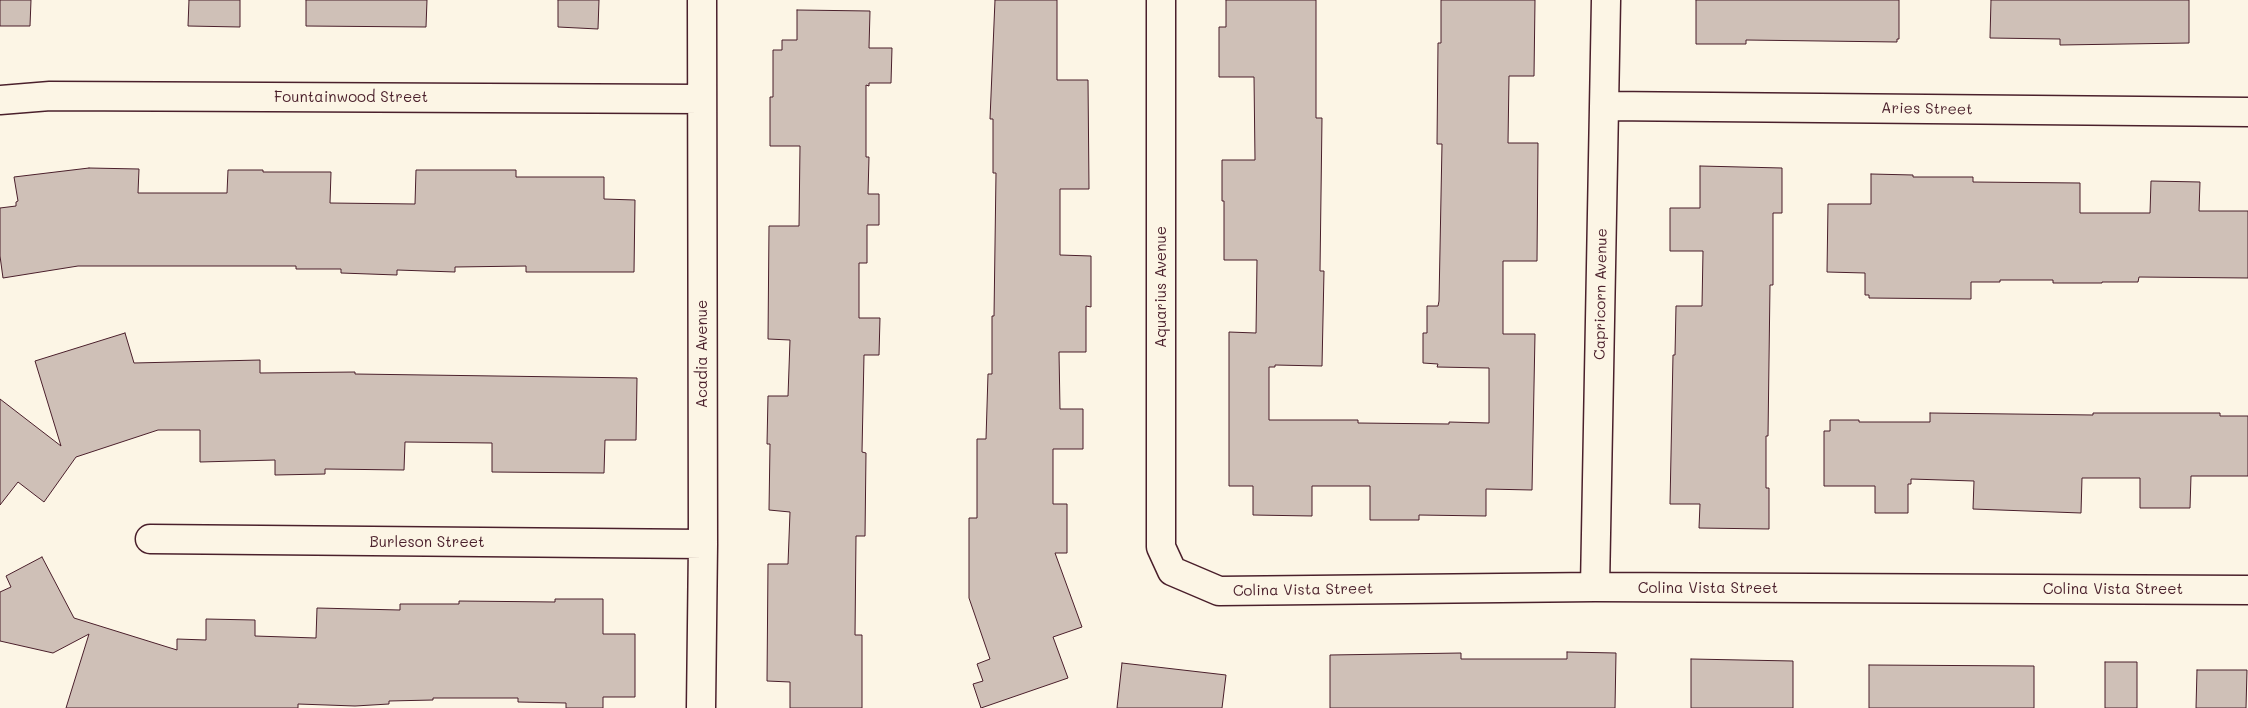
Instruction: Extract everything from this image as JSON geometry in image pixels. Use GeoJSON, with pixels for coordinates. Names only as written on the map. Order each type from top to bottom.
{"type":"FeatureCollection","features":[{"type":"Feature","properties":{"kind":"street","name":"Acadia Avenue"},"geometry":{"type":"LineString","coordinates":[[701,708],[703,544],[702,0]]}},
{"type":"Feature","properties":{"kind":"street","name":"Aquarius Avenue"},"geometry":{"type":"LineString","coordinates":[[1161,0],[1161,547],[1172,572]]}},
{"type":"Feature","properties":{"kind":"street","name":"Capricorn Avenue"},"geometry":{"type":"LineString","coordinates":[[1595,587],[1606,106],[1606,0]]}},
{"type":"Feature","properties":{"kind":"street","name":"Fountainwood Street"},"geometry":{"type":"LineString","coordinates":[[0,100],[50,96],[702,99]]}},
{"type":"Feature","properties":{"kind":"street","name":"Aries Street"},"geometry":{"type":"LineString","coordinates":[[1606,106],[2248,112]]}},
{"type":"Feature","properties":{"kind":"street","name":"Burleson Street"},"geometry":{"type":"LineString","coordinates":[[150,539],[703,544]]}},
{"type":"Feature","properties":{"kind":"street","name":"Colina Vista Street"},"geometry":{"type":"LineString","coordinates":[[1172,572],[1219,591],[1595,587],[2248,590]]}},
{"type":"Feature","properties":{"kind":"building"},"geometry":{"type":"Polygon","coordinates":[[[0,0],[31,0],[30,26],[0,26],[0,0]]]}},
{"type":"Feature","properties":{"kind":"building"},"geometry":{"type":"Polygon","coordinates":[[[189,0],[240,0],[240,27],[188,26],[189,0]]]}},
{"type":"Feature","properties":{"kind":"building"},"geometry":{"type":"Polygon","coordinates":[[[306,0],[427,0],[426,27],[306,26],[306,0]]]}},
{"type":"Feature","properties":{"kind":"building"},"geometry":{"type":"Polygon","coordinates":[[[558,0],[599,0],[598,29],[558,27],[558,0]]]}},
{"type":"Feature","properties":{"kind":"building"},"geometry":{"type":"Polygon","coordinates":[[[995,0],[1057,0],[1057,80],[1088,80],[1089,189],[1060,189],[1060,255],[1091,256],[1091,307],[1086,306],[1086,352],[1059,352],[1060,409],[1083,409],[1083,449],[1053,449],[1053,504],[1067,504],[1067,553],[1055,553],[1082,627],[1053,637],[1068,678],[981,708],[973,684],[983,681],[977,664],[990,659],[969,598],[969,518],[977,518],[977,439],[986,439],[988,374],[992,374],[996,173],[993,173],[993,119],[990,119],[995,0]]]}},
{"type":"Feature","properties":{"kind":"building"},"geometry":{"type":"Polygon","coordinates":[[[1226,0],[1316,0],[1316,118],[1322,118],[1320,271],[1324,271],[1322,366],[1275,365],[1275,367],[1269,367],[1269,420],[1358,420],[1358,423],[1449,424],[1449,422],[1489,423],[1489,368],[1437,367],[1438,364],[1423,363],[1423,333],[1427,333],[1427,306],[1438,306],[1439,301],[1442,144],[1437,144],[1438,43],[1441,43],[1441,0],[1535,0],[1534,76],[1509,76],[1508,143],[1538,143],[1537,261],[1503,261],[1503,334],[1535,334],[1532,490],[1486,489],[1486,516],[1419,515],[1419,520],[1370,520],[1370,486],[1312,486],[1312,516],[1253,515],[1253,486],[1229,486],[1229,332],[1256,333],[1257,260],[1224,260],[1222,160],[1255,160],[1254,77],[1219,77],[1219,27],[1226,27],[1226,0]]]}},
{"type":"Feature","properties":{"kind":"building"},"geometry":{"type":"Polygon","coordinates":[[[1696,0],[1899,0],[1899,39],[1897,39],[1897,42],[1746,40],[1746,44],[1696,44],[1696,0]]]}},
{"type":"Feature","properties":{"kind":"building"},"geometry":{"type":"Polygon","coordinates":[[[1991,0],[2189,0],[2189,43],[2060,45],[2060,39],[1990,38],[1991,0]]]}},
{"type":"Feature","properties":{"kind":"building"},"geometry":{"type":"Polygon","coordinates":[[[797,10],[870,11],[869,48],[892,48],[891,83],[869,83],[869,86],[866,85],[866,157],[869,157],[868,194],[879,194],[879,225],[867,225],[867,263],[859,263],[859,318],[880,318],[879,355],[864,355],[862,452],[866,453],[865,536],[856,536],[855,635],[862,635],[862,708],[790,708],[790,682],[767,681],[768,564],[788,564],[790,512],[769,510],[770,444],[767,444],[768,396],[788,396],[790,340],[768,339],[769,226],[799,226],[800,146],[770,146],[770,97],[773,97],[773,50],[782,50],[782,40],[797,40],[797,10]]]}},
{"type":"Feature","properties":{"kind":"building"},"geometry":{"type":"Polygon","coordinates":[[[1700,166],[1782,168],[1782,213],[1773,213],[1773,285],[1770,285],[1768,436],[1766,436],[1766,488],[1769,488],[1769,529],[1699,528],[1700,504],[1670,504],[1673,355],[1675,355],[1676,306],[1702,306],[1703,251],[1670,251],[1670,208],[1700,208],[1700,166]]]}},
{"type":"Feature","properties":{"kind":"building"},"geometry":{"type":"Polygon","coordinates":[[[89,168],[139,169],[138,193],[227,193],[228,170],[331,172],[330,203],[415,204],[416,170],[516,170],[516,177],[604,177],[604,199],[635,200],[634,272],[526,272],[526,266],[455,267],[455,272],[397,270],[397,275],[341,273],[341,269],[296,269],[296,266],[78,266],[3,278],[0,256],[0,208],[16,206],[18,201],[14,177],[89,168]]]}},
{"type":"Feature","properties":{"kind":"building"},"geometry":{"type":"Polygon","coordinates":[[[1871,174],[1913,175],[1913,177],[1973,177],[1973,182],[2080,183],[2080,213],[2150,213],[2151,181],[2200,182],[2199,211],[2248,211],[2248,278],[2139,277],[2138,282],[2102,283],[2053,283],[2053,280],[2000,280],[2000,282],[1971,282],[1971,299],[1869,298],[1869,295],[1865,295],[1865,273],[1827,272],[1828,204],[1871,204],[1871,174]]]}},
{"type":"Feature","properties":{"kind":"building"},"geometry":{"type":"Polygon","coordinates":[[[125,333],[134,363],[260,360],[260,373],[355,372],[355,374],[637,378],[636,440],[605,440],[604,473],[492,472],[492,443],[405,442],[404,470],[325,469],[325,474],[275,475],[275,460],[200,462],[200,430],[158,430],[76,457],[44,502],[18,482],[0,505],[0,399],[61,446],[35,361],[125,333]]]}},
{"type":"Feature","properties":{"kind":"building"},"geometry":{"type":"Polygon","coordinates":[[[1930,413],[2093,415],[2093,413],[2220,413],[2220,416],[2248,416],[2248,476],[2191,476],[2190,508],[2140,508],[2140,478],[2082,478],[2081,513],[1973,509],[1974,481],[1911,479],[1911,484],[1908,484],[1908,513],[1875,513],[1875,486],[1824,486],[1824,431],[1830,431],[1830,420],[1930,422],[1930,413]]]}},
{"type":"Feature","properties":{"kind":"building"},"geometry":{"type":"Polygon","coordinates":[[[42,557],[74,618],[177,650],[177,639],[206,640],[206,619],[255,620],[255,636],[316,638],[317,608],[400,610],[400,604],[459,604],[459,601],[555,602],[555,599],[603,599],[603,634],[635,634],[635,697],[603,697],[603,708],[566,708],[566,703],[518,702],[518,698],[433,698],[433,700],[389,701],[389,704],[355,706],[298,704],[298,708],[66,708],[89,634],[53,653],[0,641],[0,592],[11,587],[6,576],[42,557]]]}},
{"type":"Feature","properties":{"kind":"building"},"geometry":{"type":"Polygon","coordinates":[[[1567,652],[1616,653],[1615,708],[1330,708],[1330,655],[1461,653],[1461,659],[1567,659],[1567,652]]]}},
{"type":"Feature","properties":{"kind":"building"},"geometry":{"type":"Polygon","coordinates":[[[1691,659],[1793,661],[1793,708],[1691,708],[1691,659]]]}},
{"type":"Feature","properties":{"kind":"building"},"geometry":{"type":"Polygon","coordinates":[[[2105,662],[2137,662],[2137,708],[2105,708],[2105,662]]]}},
{"type":"Feature","properties":{"kind":"building"},"geometry":{"type":"Polygon","coordinates":[[[1122,663],[1226,675],[1222,708],[1117,708],[1122,663]]]}},
{"type":"Feature","properties":{"kind":"building"},"geometry":{"type":"Polygon","coordinates":[[[1869,665],[2034,666],[2034,708],[1869,708],[1869,665]]]}},
{"type":"Feature","properties":{"kind":"building"},"geometry":{"type":"Polygon","coordinates":[[[2197,670],[2247,670],[2246,708],[2196,708],[2197,670]]]}}]}
